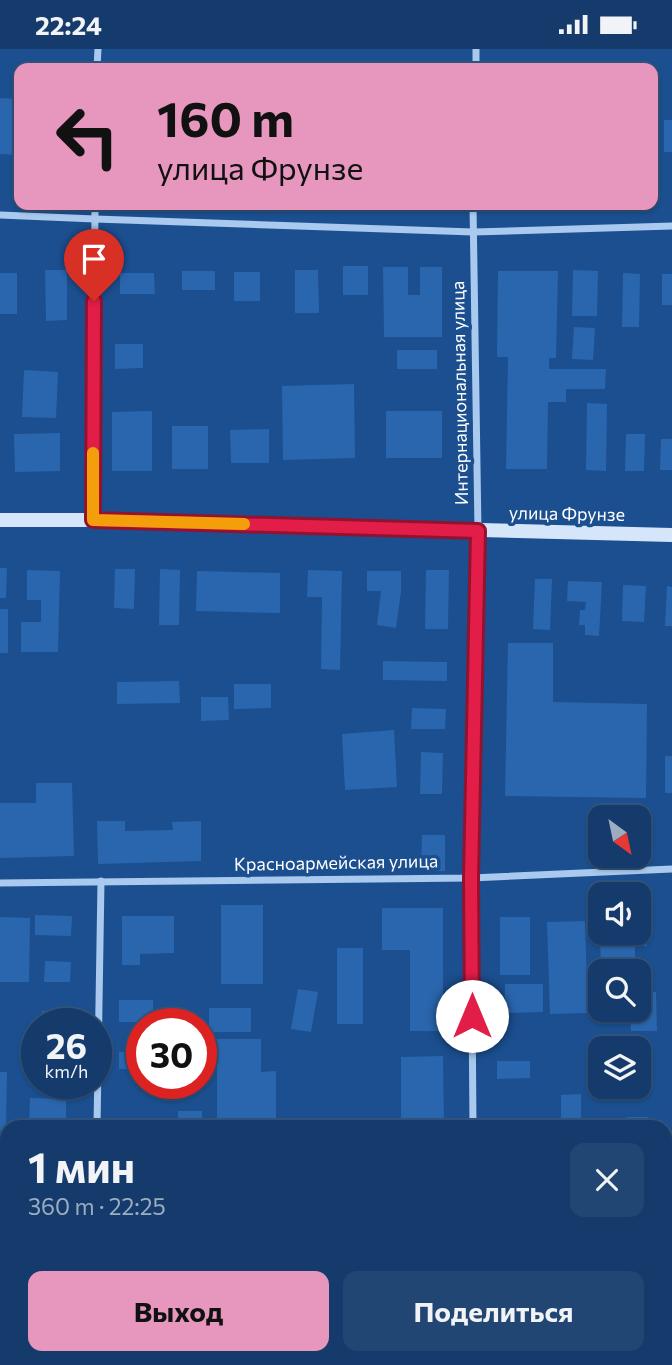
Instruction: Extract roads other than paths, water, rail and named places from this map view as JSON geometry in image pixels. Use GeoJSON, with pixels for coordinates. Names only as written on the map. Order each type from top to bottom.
{"type":"FeatureCollection","features":[{"type":"Feature","properties":{"kind":"street"},"geometry":{"type":"LineString","coordinates":[[93,520],[95,210]]}},
{"type":"Feature","properties":{"kind":"street","name":"Интернациональная улица"},"geometry":{"type":"LineString","coordinates":[[473,210],[478,531],[471,878],[473,1120]]}},
{"type":"Feature","properties":{"kind":"street"},"geometry":{"type":"LineString","coordinates":[[0,215],[472,232],[672,226]]}},
{"type":"Feature","properties":{"kind":"street","name":"улица Фрунзе"},"geometry":{"type":"LineString","coordinates":[[0,520],[672,535]]}},
{"type":"Feature","properties":{"kind":"street","name":"Красноармейская улица"},"geometry":{"type":"LineString","coordinates":[[0,883],[471,878],[672,869]]}},
{"type":"Feature","properties":{"kind":"street"},"geometry":{"type":"LineString","coordinates":[[97,1120],[101,881]]}}]}
